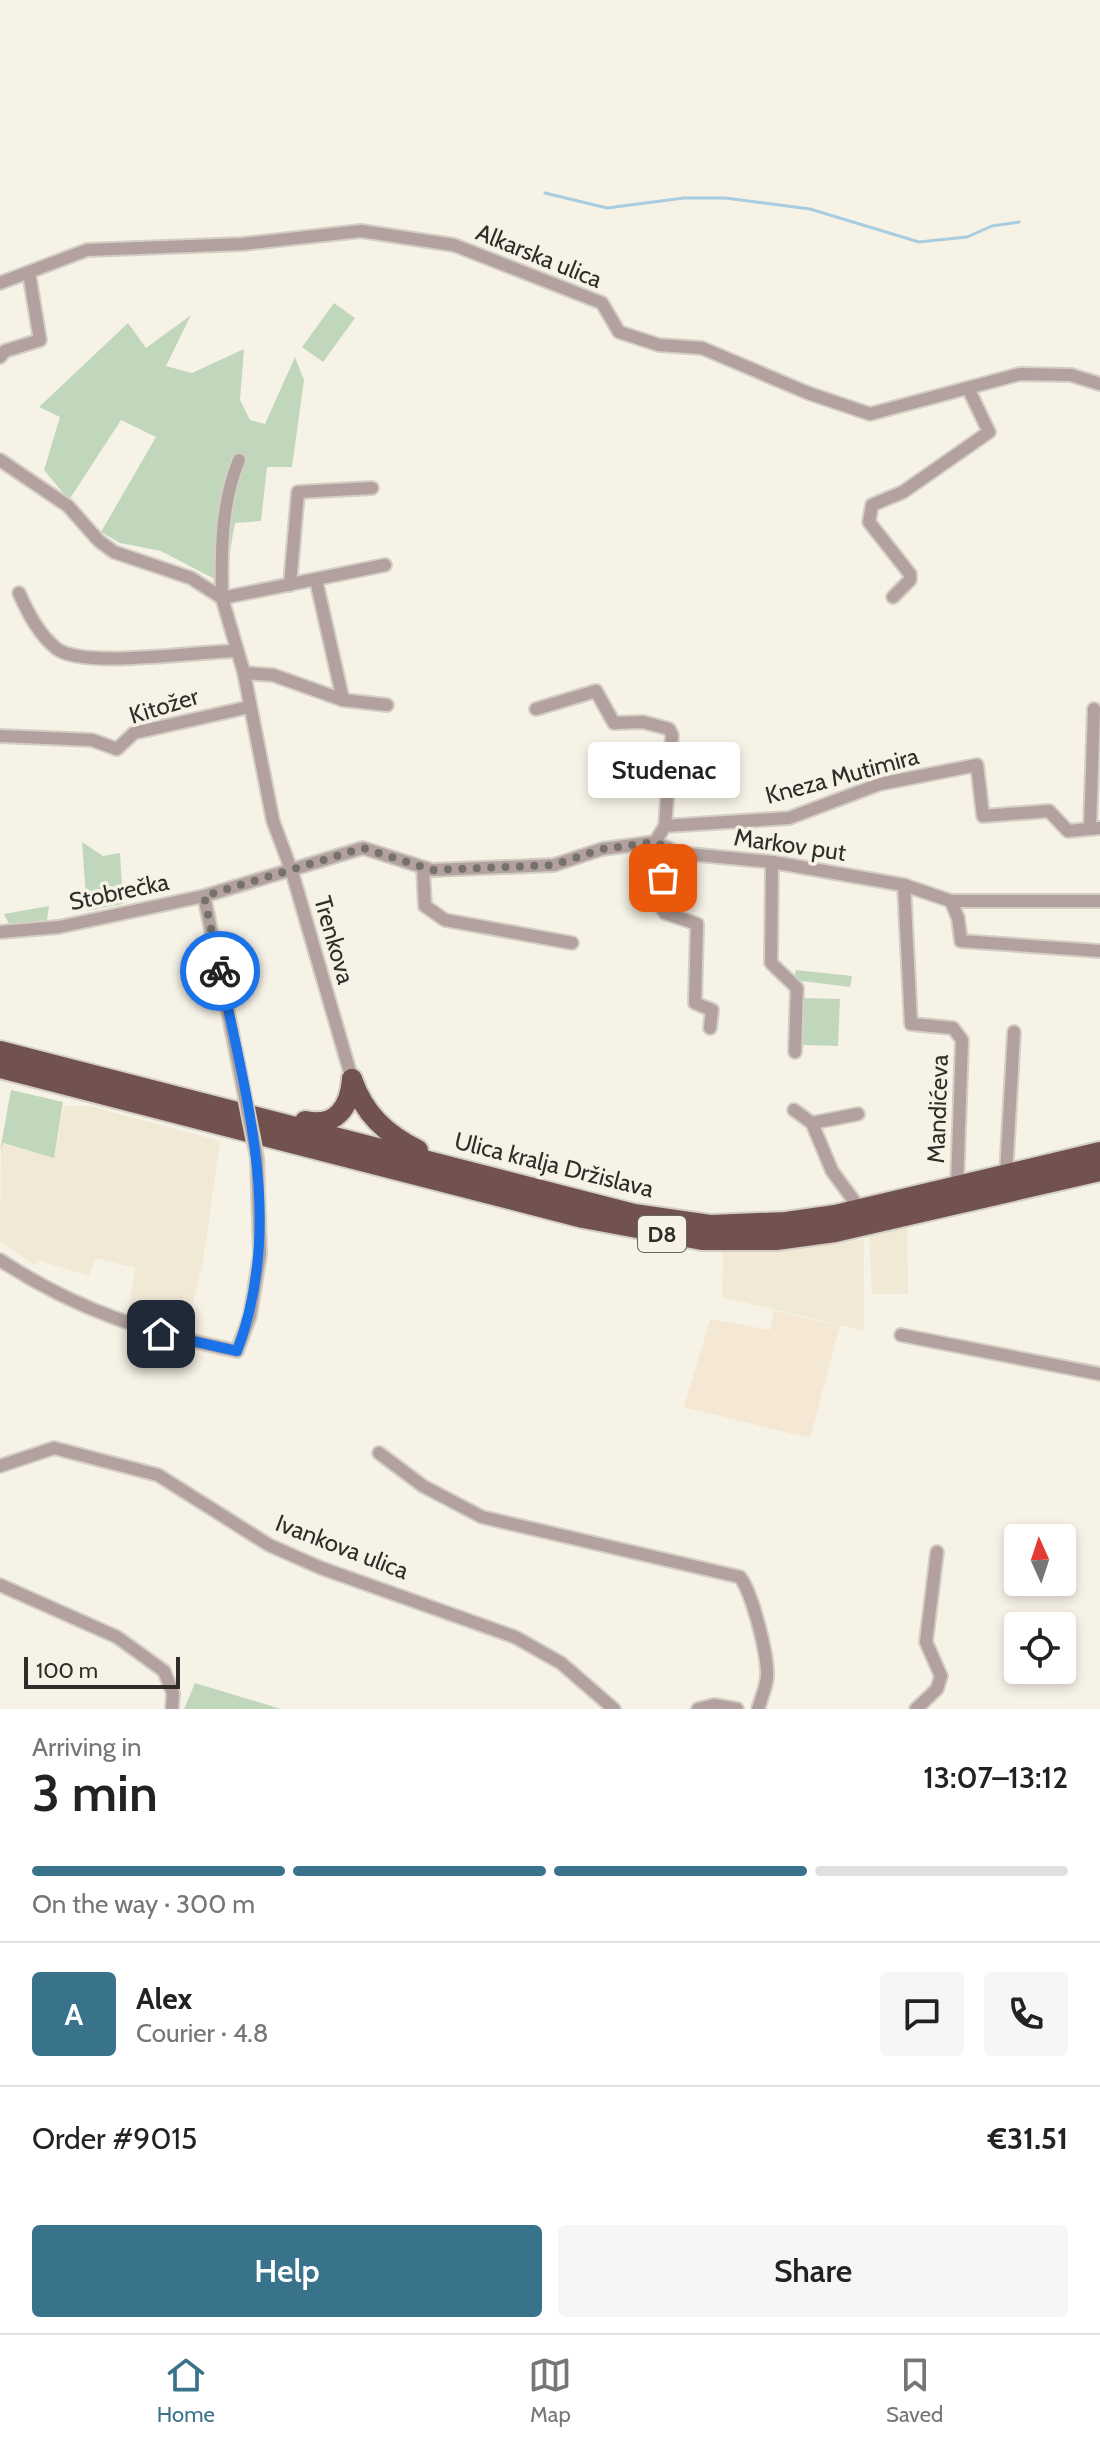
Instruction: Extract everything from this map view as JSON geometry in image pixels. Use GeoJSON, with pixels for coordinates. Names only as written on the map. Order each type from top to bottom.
{"type":"FeatureCollection","features":[{"type":"Feature","properties":{"kind":"highway","name":"Ulica kralja Držislava"},"geometry":{"type":"LineString","coordinates":[[0,1051],[634,1214],[710,1225],[786,1222],[860,1209],[1100,1152]]}},
{"type":"Feature","properties":{"kind":"highway","name":"Ulica kralja Držislava"},"geometry":{"type":"LineString","coordinates":[[0,1068],[583,1218],[702,1240],[776,1240],[835,1232],[1100,1171]]}},
{"type":"Feature","properties":{"kind":"highway"},"geometry":{"type":"LineString","coordinates":[[0,1078],[15,1081],[38,1078]]}},
{"type":"Feature","properties":{"kind":"highway"},"geometry":{"type":"LineString","coordinates":[[266,1119],[276,1114],[313,1123],[336,1117],[346,1108],[352,1079]]}},
{"type":"Feature","properties":{"kind":"highway"},"geometry":{"type":"LineString","coordinates":[[352,1079],[358,1098],[381,1126],[419,1150],[442,1156],[449,1166]]}},
{"type":"Feature","properties":{"kind":"street","name":"Alkarska ulica"},"geometry":{"type":"LineString","coordinates":[[0,283],[87,250],[243,244],[361,231],[454,245],[602,303],[619,332],[659,345],[702,348],[808,393],[870,414],[1020,374],[1071,375],[1100,384]]}},
{"type":"Feature","properties":{"kind":"street"},"geometry":{"type":"LineString","coordinates":[[0,357],[5,351],[40,340],[29,273]]}},
{"type":"Feature","properties":{"kind":"street"},"geometry":{"type":"LineString","coordinates":[[893,597],[910,580],[910,574],[869,522],[872,505],[903,492],[989,432],[968,388]]}},
{"type":"Feature","properties":{"kind":"street"},"geometry":{"type":"LineString","coordinates":[[0,460],[68,506],[99,541],[114,552],[191,578],[222,598],[385,565]]}},
{"type":"Feature","properties":{"kind":"street","name":"Trenkova"},"geometry":{"type":"LineString","coordinates":[[239,460],[231,479],[221,548],[222,598],[244,673],[273,821],[292,872],[352,1079]]}},
{"type":"Feature","properties":{"kind":"street"},"geometry":{"type":"LineString","coordinates":[[290,585],[298,492],[372,488]]}},
{"type":"Feature","properties":{"kind":"street"},"geometry":{"type":"LineString","coordinates":[[316,580],[343,700]]}},
{"type":"Feature","properties":{"kind":"street"},"geometry":{"type":"LineString","coordinates":[[19,593],[33,622],[58,650],[87,659],[237,651]]}},
{"type":"Feature","properties":{"kind":"street"},"geometry":{"type":"LineString","coordinates":[[244,673],[273,675],[343,700],[387,705]]}},
{"type":"Feature","properties":{"kind":"street"},"geometry":{"type":"LineString","coordinates":[[292,872],[363,848],[423,868],[554,865],[602,849],[655,842],[665,826],[672,735],[669,729],[643,722],[614,723],[596,691],[536,709]]}},
{"type":"Feature","properties":{"kind":"street","name":"Kitožer"},"geometry":{"type":"LineString","coordinates":[[0,736],[92,740],[117,749],[134,733],[249,707]]}},
{"type":"Feature","properties":{"kind":"street","name":"Kneza Mutimira"},"geometry":{"type":"LineString","coordinates":[[665,826],[789,818],[880,784],[977,765],[983,816],[1049,811],[1068,831],[1095,828],[1094,709]]}},
{"type":"Feature","properties":{"kind":"street","name":"Markov put"},"geometry":{"type":"LineString","coordinates":[[655,842],[678,853],[772,862],[904,885],[951,901],[1100,901]]}},
{"type":"Feature","properties":{"kind":"street"},"geometry":{"type":"LineString","coordinates":[[668,848],[658,902],[665,913],[697,924],[695,1003],[712,1010],[710,1028]]}},
{"type":"Feature","properties":{"kind":"street"},"geometry":{"type":"LineString","coordinates":[[772,862],[771,963],[797,988],[795,1052]]}},
{"type":"Feature","properties":{"kind":"street"},"geometry":{"type":"LineString","coordinates":[[423,868],[425,906],[445,920],[572,943]]}},
{"type":"Feature","properties":{"kind":"street","name":"Stobrečka"},"geometry":{"type":"LineString","coordinates":[[0,932],[59,927],[204,896],[292,872]]}},
{"type":"Feature","properties":{"kind":"street","name":"Mandićeva"},"geometry":{"type":"LineString","coordinates":[[904,885],[911,1024],[953,1028],[962,1040],[957,1186]]}},
{"type":"Feature","properties":{"kind":"street"},"geometry":{"type":"LineString","coordinates":[[0,1260],[34,1282],[103,1317],[171,1337],[237,1351],[250,1316],[260,1254],[257,1158],[204,896]]}},
{"type":"Feature","properties":{"kind":"street"},"geometry":{"type":"LineString","coordinates":[[951,901],[958,918],[961,941],[1100,951]]}},
{"type":"Feature","properties":{"kind":"street"},"geometry":{"type":"LineString","coordinates":[[1006,1174],[1014,1032]]}},
{"type":"Feature","properties":{"kind":"street"},"geometry":{"type":"LineString","coordinates":[[794,1110],[812,1123],[832,1171],[860,1209]]}},
{"type":"Feature","properties":{"kind":"street"},"geometry":{"type":"LineString","coordinates":[[812,1123],[858,1114]]}},
{"type":"Feature","properties":{"kind":"street"},"geometry":{"type":"LineString","coordinates":[[901,1335],[1100,1374]]}},
{"type":"Feature","properties":{"kind":"street","name":"Ivankova ulica"},"geometry":{"type":"LineString","coordinates":[[0,1466],[54,1448],[158,1475],[269,1545],[321,1568],[515,1637],[561,1663],[614,1709]]}},
{"type":"Feature","properties":{"kind":"street"},"geometry":{"type":"LineString","coordinates":[[379,1453],[423,1486],[482,1517],[740,1577],[749,1594],[767,1662],[766,1680],[758,1709]]}},
{"type":"Feature","properties":{"kind":"street"},"geometry":{"type":"LineString","coordinates":[[916,1709],[937,1689],[941,1676],[926,1642],[937,1552]]}},
{"type":"Feature","properties":{"kind":"street"},"geometry":{"type":"LineString","coordinates":[[0,1585],[53,1606],[129,1645],[164,1671],[173,1693],[172,1709]]}},
{"type":"Feature","properties":{"kind":"street"},"geometry":{"type":"LineString","coordinates":[[698,1709],[714,1705],[737,1709]]}},
{"type":"Feature","properties":{"kind":"shaded area"},"geometry":{"type":"Polygon","coordinates":[[[64,1106],[90,1106],[220,1141],[203,1262],[186,1331],[128,1315],[135,1268],[95,1258],[89,1276],[40,1261],[34,1265],[0,1241],[1,1143],[54,1158],[64,1106]]]}},
{"type":"Feature","properties":{"kind":"shaded area"},"geometry":{"type":"Polygon","coordinates":[[[907,1223],[908,1294],[872,1294],[869,1231],[907,1223]]]}},
{"type":"Feature","properties":{"kind":"shaded area"},"geometry":{"type":"Polygon","coordinates":[[[864,1239],[864,1331],[722,1297],[723,1251],[786,1251],[864,1239]]]}},
{"type":"Feature","properties":{"kind":"shaded area"},"geometry":{"type":"Polygon","coordinates":[[[774,1311],[840,1326],[810,1438],[684,1407],[710,1319],[770,1330],[774,1311]]]}},
{"type":"Feature","properties":{"kind":"green space"},"geometry":{"type":"Polygon","coordinates":[[[334,303],[355,318],[323,362],[302,347],[334,303]]]}},
{"type":"Feature","properties":{"kind":"green space"},"geometry":{"type":"Polygon","coordinates":[[[191,315],[166,366],[192,373],[244,349],[240,400],[250,420],[265,424],[295,357],[304,380],[292,467],[267,467],[261,521],[235,523],[224,584],[161,551],[120,543],[101,532],[156,437],[121,420],[69,500],[44,470],[60,417],[39,407],[128,323],[146,348],[191,315]]]}},
{"type":"Feature","properties":{"kind":"green space"},"geometry":{"type":"Polygon","coordinates":[[[82,842],[103,856],[120,853],[123,904],[87,911],[82,842]]]}},
{"type":"Feature","properties":{"kind":"green space"},"geometry":{"type":"Polygon","coordinates":[[[49,906],[47,920],[9,924],[4,914],[49,906]]]}},
{"type":"Feature","properties":{"kind":"green space"},"geometry":{"type":"Polygon","coordinates":[[[796,970],[852,976],[850,987],[794,980],[796,970]]]}},
{"type":"Feature","properties":{"kind":"green space"},"geometry":{"type":"Polygon","coordinates":[[[804,998],[840,999],[838,1046],[803,1045],[804,998]]]}},
{"type":"Feature","properties":{"kind":"green space"},"geometry":{"type":"Polygon","coordinates":[[[11,1090],[63,1102],[54,1158],[3,1143],[0,1151],[11,1090]]]}},
{"type":"Feature","properties":{"kind":"green space"},"geometry":{"type":"Polygon","coordinates":[[[195,1683],[281,1709],[184,1709],[195,1683]]]}},
{"type":"Feature","properties":{"kind":"waterway"},"geometry":{"type":"LineString","coordinates":[[545,193],[607,208],[684,198],[725,198],[810,209],[919,242],[967,237],[992,226],[1019,222]]}},
{"type":"Feature","properties":{"kind":"way so far"},"geometry":{"type":"LineString","coordinates":[[220,971],[204,896],[292,872],[363,848],[393,855],[432,870],[554,865],[602,849],[655,842],[668,848],[663,878]]}},
{"type":"Feature","properties":{"kind":"place","name":"Studenac"},"geometry":{"type":"Point","coordinates":[663,878]}},
{"type":"Feature","properties":{"kind":"route"},"geometry":{"type":"LineString","coordinates":[[161,1334],[237,1351],[250,1316],[260,1254],[261,1204],[257,1158],[220,971]]}}]}
